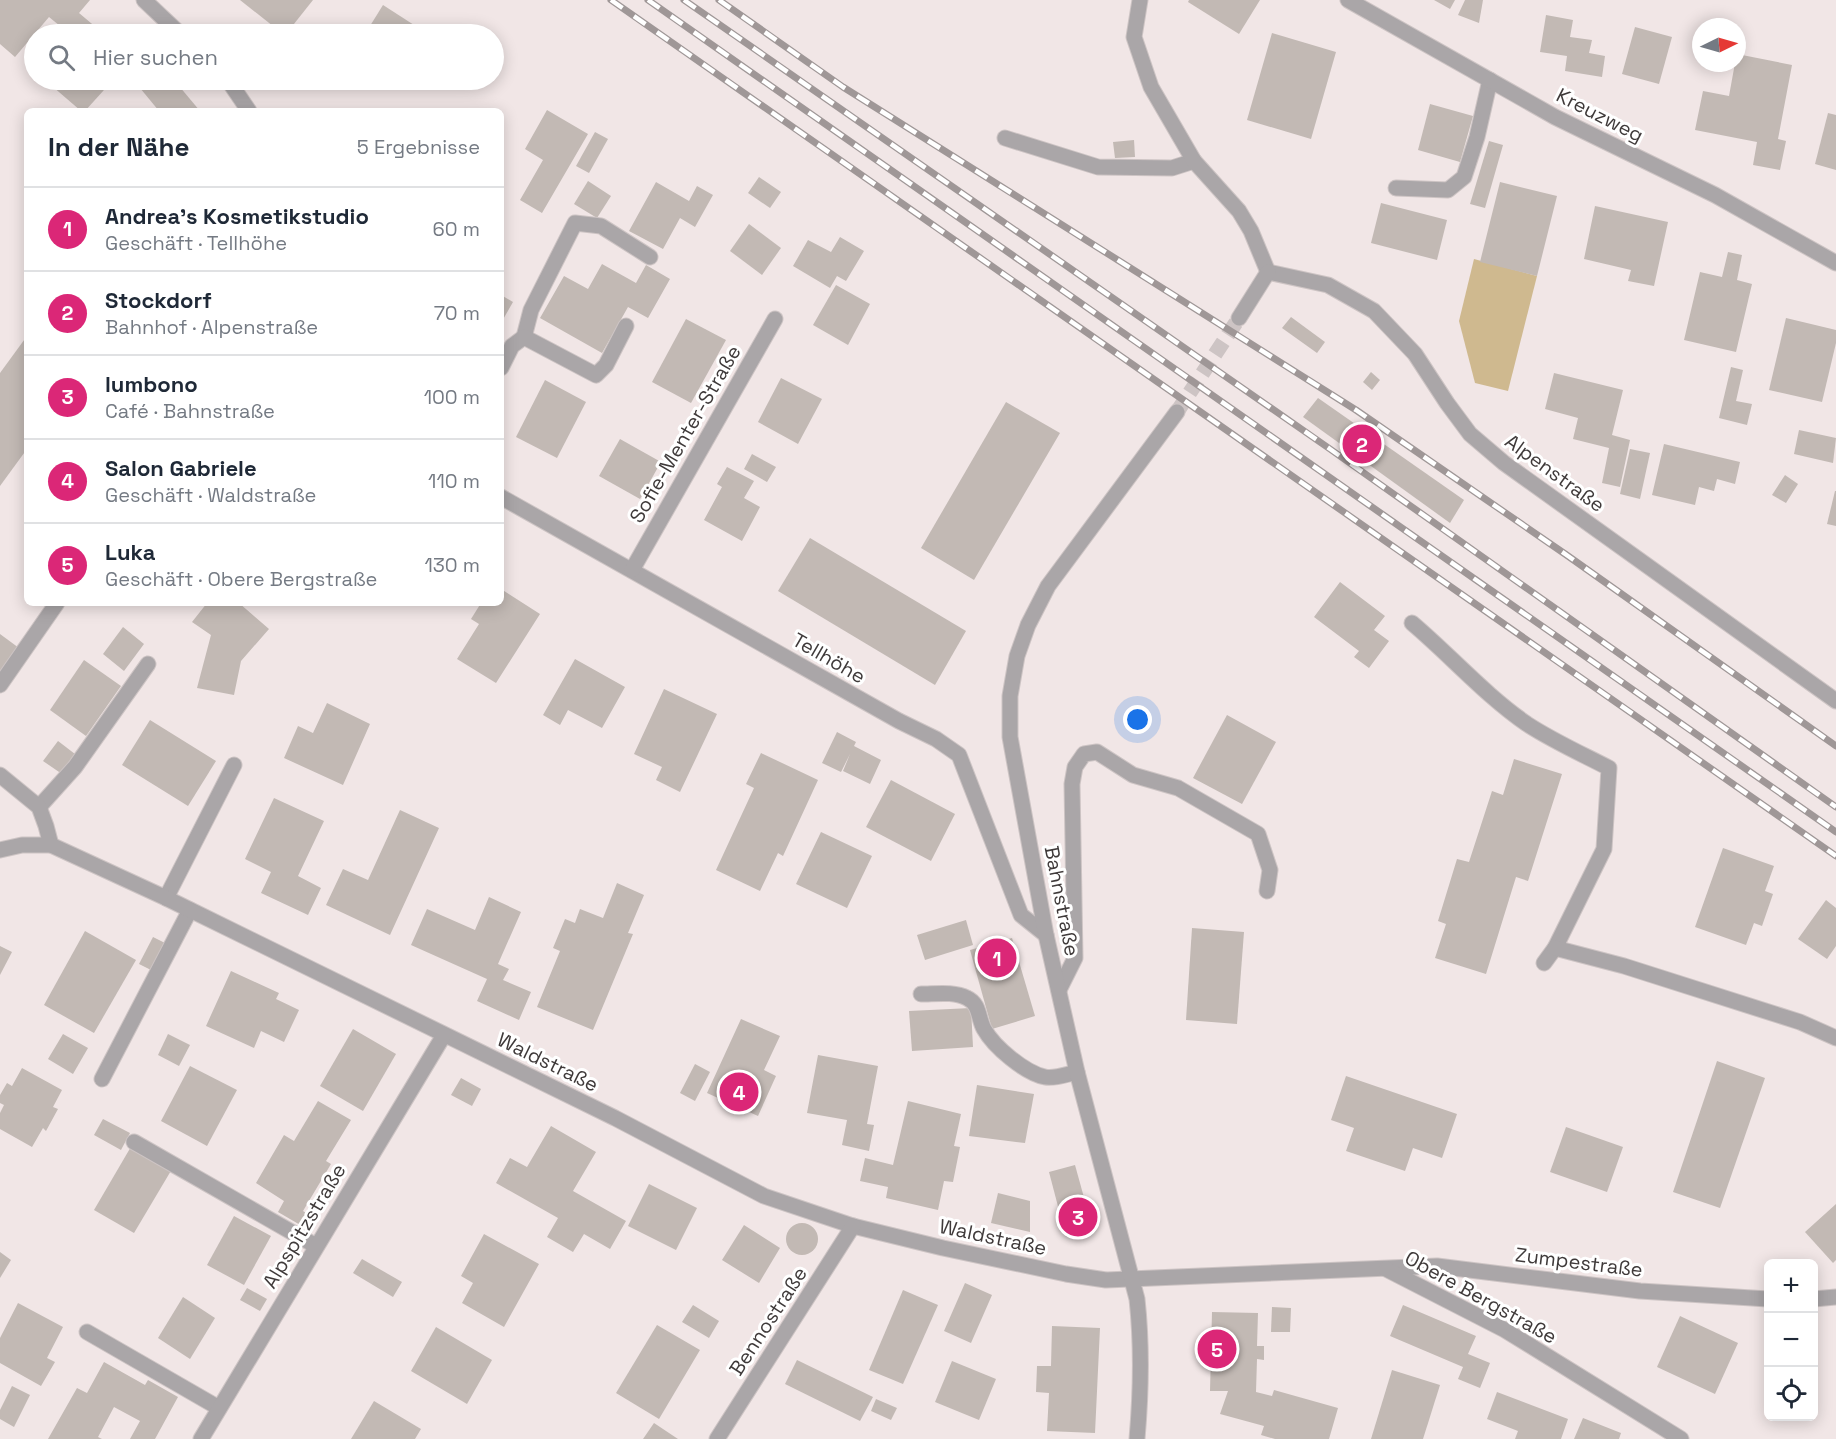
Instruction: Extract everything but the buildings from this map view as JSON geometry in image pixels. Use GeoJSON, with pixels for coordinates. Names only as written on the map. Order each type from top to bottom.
{"type":"FeatureCollection","features":[{"type":"Feature","properties":{"kind":"street"},"geometry":{"type":"LineString","coordinates":[[144,0],[169,24]]}},
{"type":"Feature","properties":{"kind":"street"},"geometry":{"type":"LineString","coordinates":[[1140,0],[1134,37],[1151,87],[1194,161],[1239,211],[1251,231],[1269,272],[1239,318]]}},
{"type":"Feature","properties":{"kind":"street","name":"Kreuzweg"},"geometry":{"type":"LineString","coordinates":[[1348,0],[1555,117],[1715,195],[1836,263]]}},
{"type":"Feature","properties":{"kind":"street"},"geometry":{"type":"LineString","coordinates":[[1396,188],[1448,190],[1464,177],[1477,137],[1490,80]]}},
{"type":"Feature","properties":{"kind":"street"},"geometry":{"type":"LineString","coordinates":[[235,90],[247,108]]}},
{"type":"Feature","properties":{"kind":"street"},"geometry":{"type":"LineString","coordinates":[[1005,138],[1098,167],[1172,168],[1194,161]]}},
{"type":"Feature","properties":{"kind":"street"},"geometry":{"type":"LineString","coordinates":[[504,362],[512,346],[524,337],[531,310],[575,224],[601,226],[650,258]]}},
{"type":"Feature","properties":{"kind":"street","name":"Alpenstraße"},"geometry":{"type":"LineString","coordinates":[[1269,272],[1328,285],[1374,311],[1415,354],[1470,434],[1504,464],[1836,701]]}},
{"type":"Feature","properties":{"kind":"street","name":"Sofie-Menter-Straße"},"geometry":{"type":"LineString","coordinates":[[632,570],[775,319]]}},
{"type":"Feature","properties":{"kind":"street"},"geometry":{"type":"LineString","coordinates":[[524,337],[596,375],[606,365],[626,326]]}},
{"type":"Feature","properties":{"kind":"street","name":"Bahnstraße"},"geometry":{"type":"LineString","coordinates":[[1137,1439],[1140,1398],[1139,1320],[1132,1278],[1077,1072],[1046,936],[1010,737],[1010,696],[1017,656],[1028,625],[1048,586],[1177,412]]}},
{"type":"Feature","properties":{"kind":"street","name":"Tellhöhe"},"geometry":{"type":"LineString","coordinates":[[504,499],[899,722],[936,739],[959,755],[1021,915],[1046,936]]}},
{"type":"Feature","properties":{"kind":"street"},"geometry":{"type":"LineString","coordinates":[[0,685],[55,606]]}},
{"type":"Feature","properties":{"kind":"street"},"geometry":{"type":"LineString","coordinates":[[1412,623],[1484,690],[1528,725],[1609,768],[1604,849],[1555,948],[1544,963]]}},
{"type":"Feature","properties":{"kind":"street"},"geometry":{"type":"LineString","coordinates":[[39,807],[75,767],[148,664]]}},
{"type":"Feature","properties":{"kind":"street"},"geometry":{"type":"LineString","coordinates":[[1059,990],[1076,958],[1072,784],[1075,767],[1084,754],[1097,752],[1133,775],[1178,788],[1258,834],[1270,870],[1267,891]]}},
{"type":"Feature","properties":{"kind":"street"},"geometry":{"type":"LineString","coordinates":[[166,898],[234,765]]}},
{"type":"Feature","properties":{"kind":"street"},"geometry":{"type":"LineString","coordinates":[[0,775],[39,807],[51,845],[22,845],[0,850]]}},
{"type":"Feature","properties":{"kind":"street","name":"Waldstraße"},"geometry":{"type":"LineString","coordinates":[[51,845],[166,898],[615,1118],[764,1196],[854,1226],[943,1248],[1066,1274],[1106,1280],[1132,1278]]}},
{"type":"Feature","properties":{"kind":"street"},"geometry":{"type":"LineString","coordinates":[[102,1079],[190,910]]}},
{"type":"Feature","properties":{"kind":"street"},"geometry":{"type":"LineString","coordinates":[[1555,948],[1624,966],[1800,1022],[1836,1038]]}},
{"type":"Feature","properties":{"kind":"street"},"geometry":{"type":"LineString","coordinates":[[921,994],[958,995],[968,998],[976,1004],[984,1029],[996,1045],[1024,1068],[1044,1077],[1077,1072]]}},
{"type":"Feature","properties":{"kind":"street","name":"Alpspitzstraße"},"geometry":{"type":"LineString","coordinates":[[201,1439],[444,1035]]}},
{"type":"Feature","properties":{"kind":"street"},"geometry":{"type":"LineString","coordinates":[[134,1142],[316,1246]]}},
{"type":"Feature","properties":{"kind":"street","name":"Bennostraße"},"geometry":{"type":"LineString","coordinates":[[717,1439],[854,1226]]}},
{"type":"Feature","properties":{"kind":"street","name":"Zumpestraße"},"geometry":{"type":"LineString","coordinates":[[1386,1269],[1437,1266],[1640,1291],[1764,1299]]}},
{"type":"Feature","properties":{"kind":"street","name":"Obere Bergstraße"},"geometry":{"type":"LineString","coordinates":[[1132,1278],[1386,1269],[1505,1330],[1681,1439]]}},
{"type":"Feature","properties":{"kind":"street"},"geometry":{"type":"LineString","coordinates":[[1818,1299],[1836,1297]]}},
{"type":"Feature","properties":{"kind":"street"},"geometry":{"type":"LineString","coordinates":[[87,1332],[219,1407]]}},
{"type":"Feature","properties":{"kind":"shaded area"},"geometry":{"type":"Polygon","coordinates":[[[1474,259],[1537,276],[1508,391],[1475,383],[1459,321],[1474,259]]]}},
{"type":"Feature","properties":{"kind":"tunnel"},"geometry":{"type":"LineString","coordinates":[[1177,412],[1239,318]]}},
{"type":"Feature","properties":{"kind":"railway"},"geometry":{"type":"LineString","coordinates":[[611,0],[1836,856]]}},
{"type":"Feature","properties":{"kind":"railway"},"geometry":{"type":"LineString","coordinates":[[648,0],[1836,832]]}},
{"type":"Feature","properties":{"kind":"railway"},"geometry":{"type":"LineString","coordinates":[[684,0],[1330,449],[1836,807]]}},
{"type":"Feature","properties":{"kind":"railway"},"geometry":{"type":"LineString","coordinates":[[719,0],[843,87],[1356,410],[1568,556],[1836,746]]}},
{"type":"Feature","properties":{"kind":"place","name":"Stockdorf"},"geometry":{"type":"Point","coordinates":[1362,444]}},
{"type":"Feature","properties":{"kind":"place","name":"Andrea's Kosmetikstudio"},"geometry":{"type":"Point","coordinates":[997,958]}},
{"type":"Feature","properties":{"kind":"place","name":"Salon Gabriele"},"geometry":{"type":"Point","coordinates":[739,1092]}},
{"type":"Feature","properties":{"kind":"place","name":"lumbono"},"geometry":{"type":"Point","coordinates":[1078,1217]}},
{"type":"Feature","properties":{"kind":"place","name":"Luka"},"geometry":{"type":"Point","coordinates":[1217,1349]}}]}
